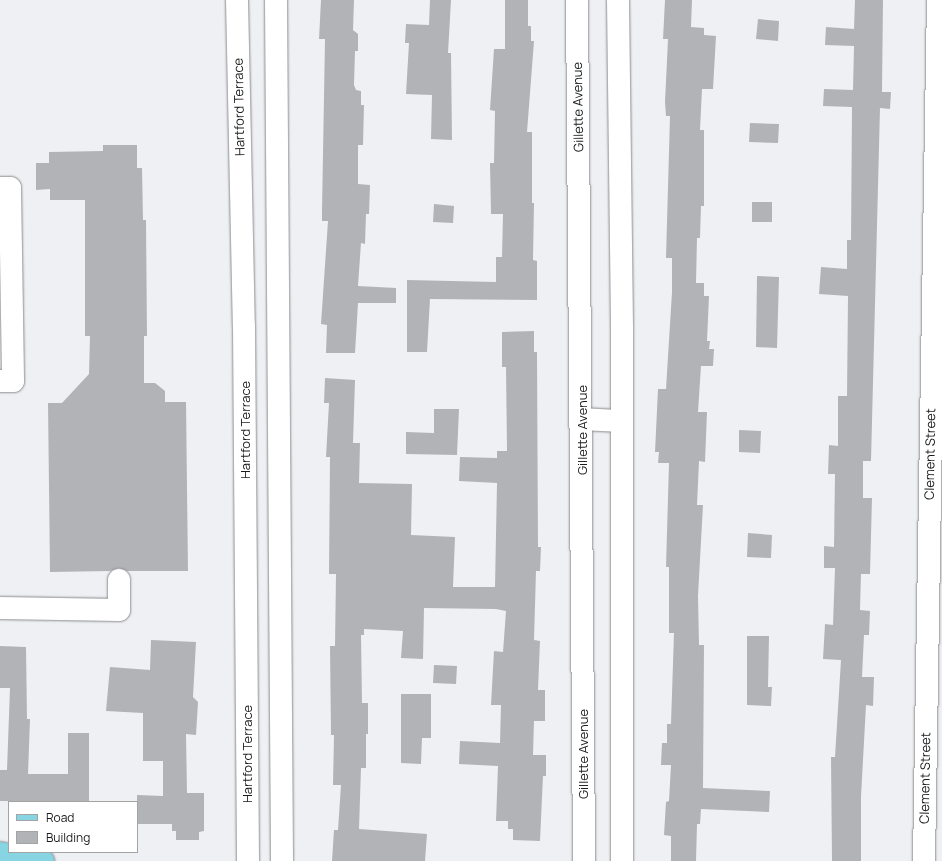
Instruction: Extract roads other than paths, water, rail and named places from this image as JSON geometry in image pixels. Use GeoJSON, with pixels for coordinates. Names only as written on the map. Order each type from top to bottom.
{"type":"FeatureCollection","features":[{"type":"Feature","properties":{"kind":"main road"},"geometry":{"type":"LineString","coordinates":[[0,853],[43,861]]}},
{"type":"Feature","properties":{"kind":"street","name":"Hartford Terrace"},"geometry":{"type":"LineString","coordinates":[[237,0],[244,326],[248,861]]}},
{"type":"Feature","properties":{"kind":"street"},"geometry":{"type":"LineString","coordinates":[[276,0],[282,861]]}},
{"type":"Feature","properties":{"kind":"street","name":"Gillette Avenue"},"geometry":{"type":"LineString","coordinates":[[577,0],[582,419],[584,861]]}},
{"type":"Feature","properties":{"kind":"street"},"geometry":{"type":"LineString","coordinates":[[618,0],[622,861]]}},
{"type":"Feature","properties":{"kind":"street","name":"Clement Street"},"geometry":{"type":"LineString","coordinates":[[924,861],[938,0]]}},
{"type":"Feature","properties":{"kind":"street"},"geometry":{"type":"LineString","coordinates":[[0,188],[10,188],[13,381],[0,381]]}},
{"type":"Feature","properties":{"kind":"street"},"geometry":{"type":"LineString","coordinates":[[582,419],[621,421]]}},
{"type":"Feature","properties":{"kind":"street"},"geometry":{"type":"LineString","coordinates":[[0,608],[119,610],[119,580]]}}]}
